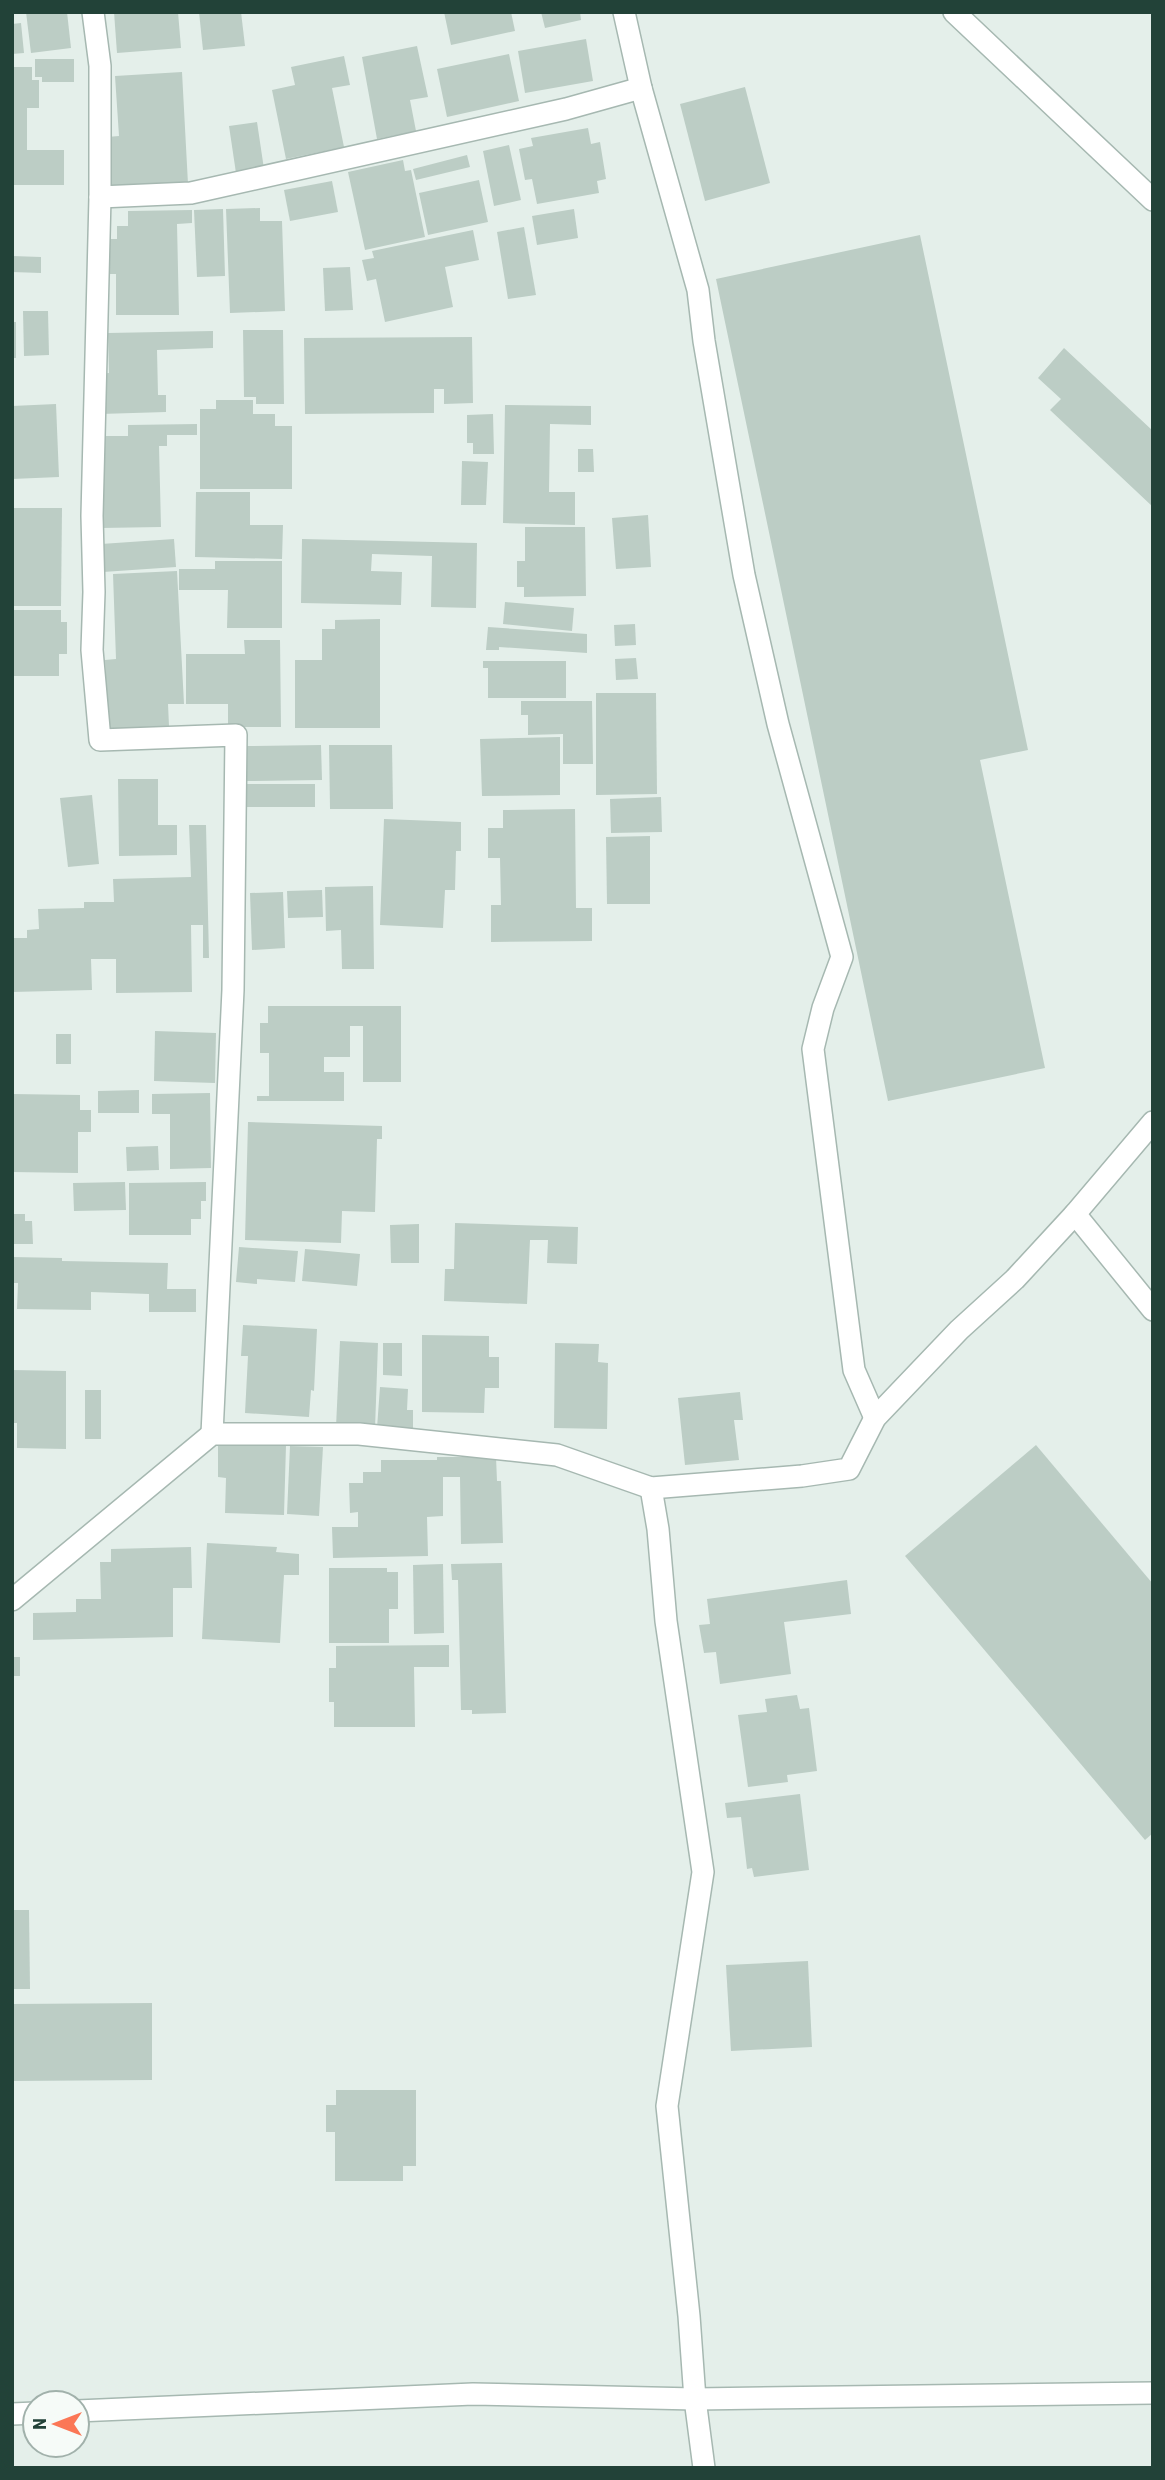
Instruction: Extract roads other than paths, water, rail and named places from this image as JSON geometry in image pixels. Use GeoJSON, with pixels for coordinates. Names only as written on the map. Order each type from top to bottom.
{"type":"FeatureCollection","features":[{"type":"Feature","properties":{"kind":"street"},"geometry":{"type":"LineString","coordinates":[[93,12],[100,66],[100,197],[92,516],[92,650],[100,740],[236,735],[233,990],[212,1434]]}},
{"type":"Feature","properties":{"kind":"street"},"geometry":{"type":"LineString","coordinates":[[624,12],[640,88],[698,290],[704,341],[744,575],[778,724],[842,957],[823,1008],[813,1049],[854,1370],[875,1418]]}},
{"type":"Feature","properties":{"kind":"street"},"geometry":{"type":"LineString","coordinates":[[954,12],[1153,200]]}},
{"type":"Feature","properties":{"kind":"street"},"geometry":{"type":"LineString","coordinates":[[100,197],[191,193],[566,109],[640,88]]}},
{"type":"Feature","properties":{"kind":"street"},"geometry":{"type":"LineString","coordinates":[[12,1600],[212,1434],[359,1434],[556,1455],[651,1488],[802,1476],[849,1469],[875,1418],[959,1330],[1015,1279],[1075,1214],[1153,1122]]}},
{"type":"Feature","properties":{"kind":"street"},"geometry":{"type":"LineString","coordinates":[[1075,1214],[1153,1310]]}},
{"type":"Feature","properties":{"kind":"street"},"geometry":{"type":"LineString","coordinates":[[651,1488],[658,1529],[666,1621],[703,1872],[667,2106],[704,2468]]}},
{"type":"Feature","properties":{"kind":"street"},"geometry":{"type":"LineString","coordinates":[[91,2410],[473,2394],[695,2399],[1153,2393]]}}]}
